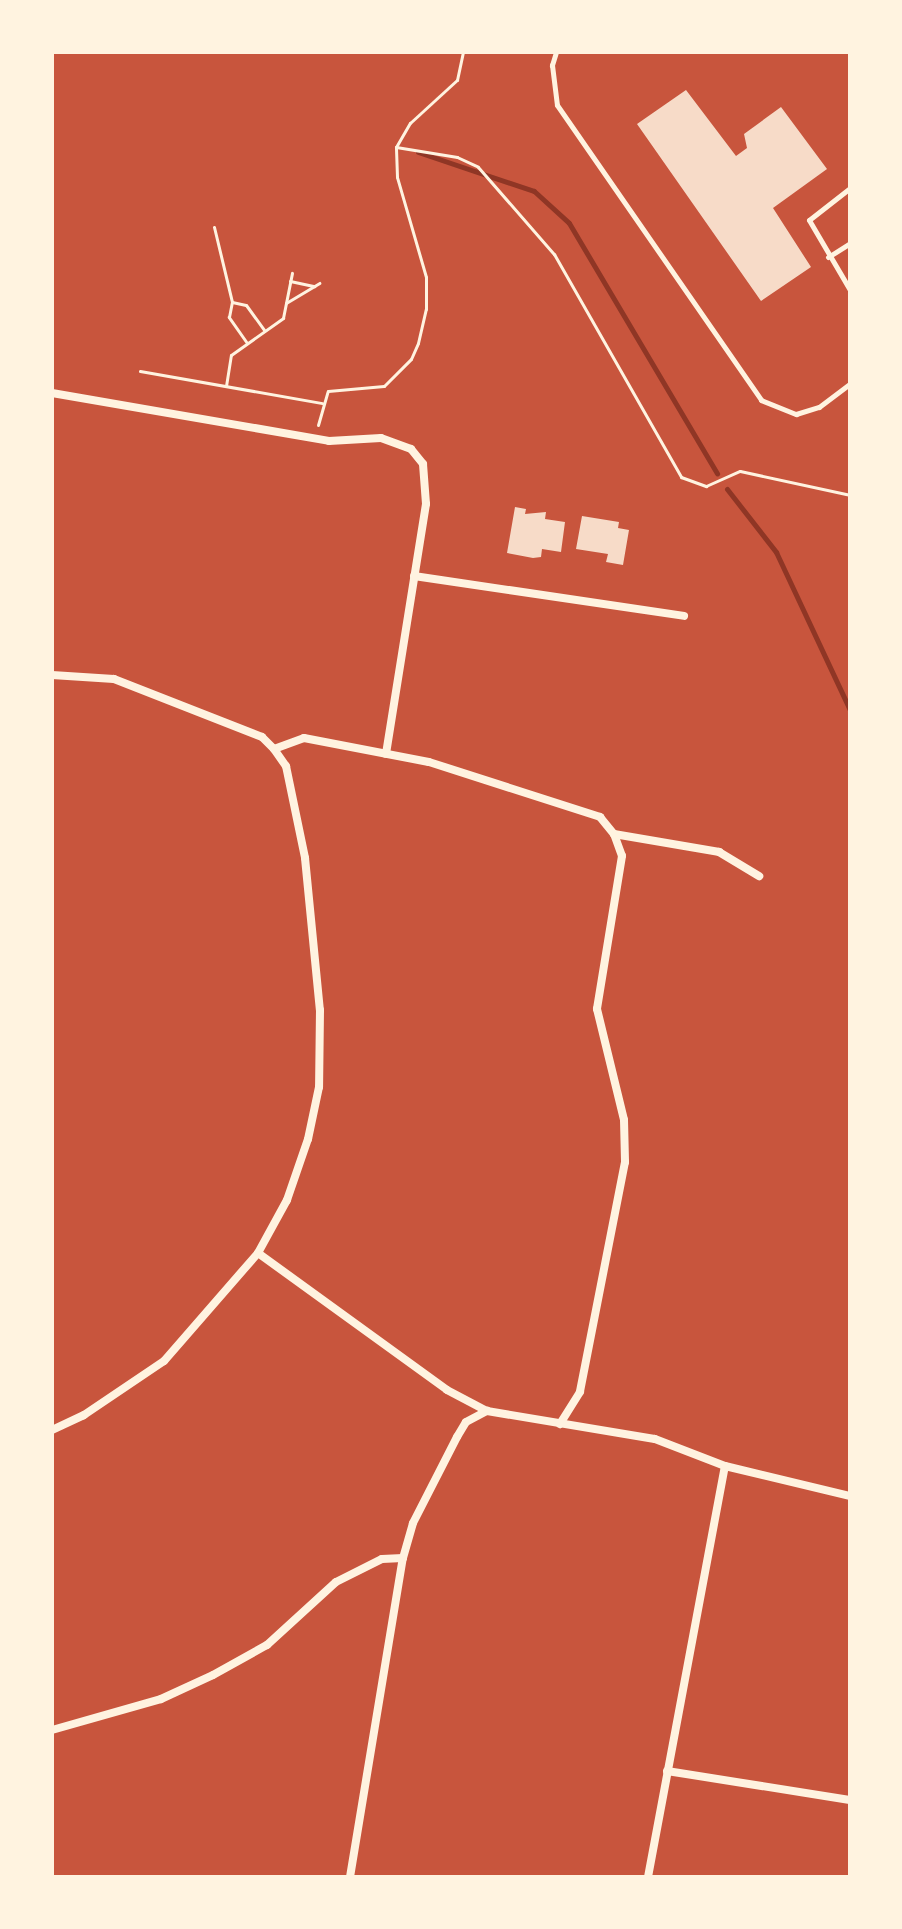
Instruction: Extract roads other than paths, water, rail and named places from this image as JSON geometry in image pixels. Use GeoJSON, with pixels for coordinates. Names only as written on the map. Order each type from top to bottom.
{"type":"FeatureCollection","features":[{"type":"Feature","properties":{"kind":"street"},"geometry":{"type":"LineString","coordinates":[[52,393],[315,439],[395,440],[423,464],[426,504],[386,754]]}},
{"type":"Feature","properties":{"kind":"street"},"geometry":{"type":"LineString","coordinates":[[414,576],[684,616]]}},
{"type":"Feature","properties":{"kind":"street"},"geometry":{"type":"LineString","coordinates":[[52,675],[114,679],[262,737],[286,766],[318,950],[319,1087],[287,1200],[258,1253],[164,1361],[84,1415],[52,1430]]}},
{"type":"Feature","properties":{"kind":"street"},"geometry":{"type":"LineString","coordinates":[[274,749],[304,738],[429,762],[600,817],[614,834],[622,856],[597,1009],[624,1120],[625,1162],[580,1392],[560,1424]]}},
{"type":"Feature","properties":{"kind":"street"},"geometry":{"type":"LineString","coordinates":[[614,834],[719,852],[759,876]]}},
{"type":"Feature","properties":{"kind":"street"},"geometry":{"type":"LineString","coordinates":[[258,1253],[447,1390],[487,1411],[655,1439],[725,1466],[850,1496]]}},
{"type":"Feature","properties":{"kind":"street"},"geometry":{"type":"LineString","coordinates":[[350,1877],[403,1558],[413,1523],[466,1422],[487,1411]]}},
{"type":"Feature","properties":{"kind":"street"},"geometry":{"type":"LineString","coordinates":[[648,1877],[725,1466]]}},
{"type":"Feature","properties":{"kind":"street"},"geometry":{"type":"LineString","coordinates":[[52,1730],[161,1699],[213,1675],[267,1645],[336,1582],[382,1559],[403,1558]]}},
{"type":"Feature","properties":{"kind":"street"},"geometry":{"type":"LineString","coordinates":[[667,1771],[850,1800]]}},
{"type":"Feature","properties":{"kind":"lane"},"geometry":{"type":"LineString","coordinates":[[556,52],[552,65],[557,105],[761,400],[796,414],[819,407],[850,384]]}},
{"type":"Feature","properties":{"kind":"lane"},"geometry":{"type":"LineString","coordinates":[[850,188],[809,220],[850,290]]}},
{"type":"Feature","properties":{"kind":"lane"},"geometry":{"type":"LineString","coordinates":[[828,257],[850,243]]}},
{"type":"Feature","properties":{"kind":"waterway"},"geometry":{"type":"LineString","coordinates":[[418,152],[534,191],[569,223],[717,473]]}},
{"type":"Feature","properties":{"kind":"waterway"},"geometry":{"type":"LineString","coordinates":[[727,489],[776,552],[850,710]]}}]}
